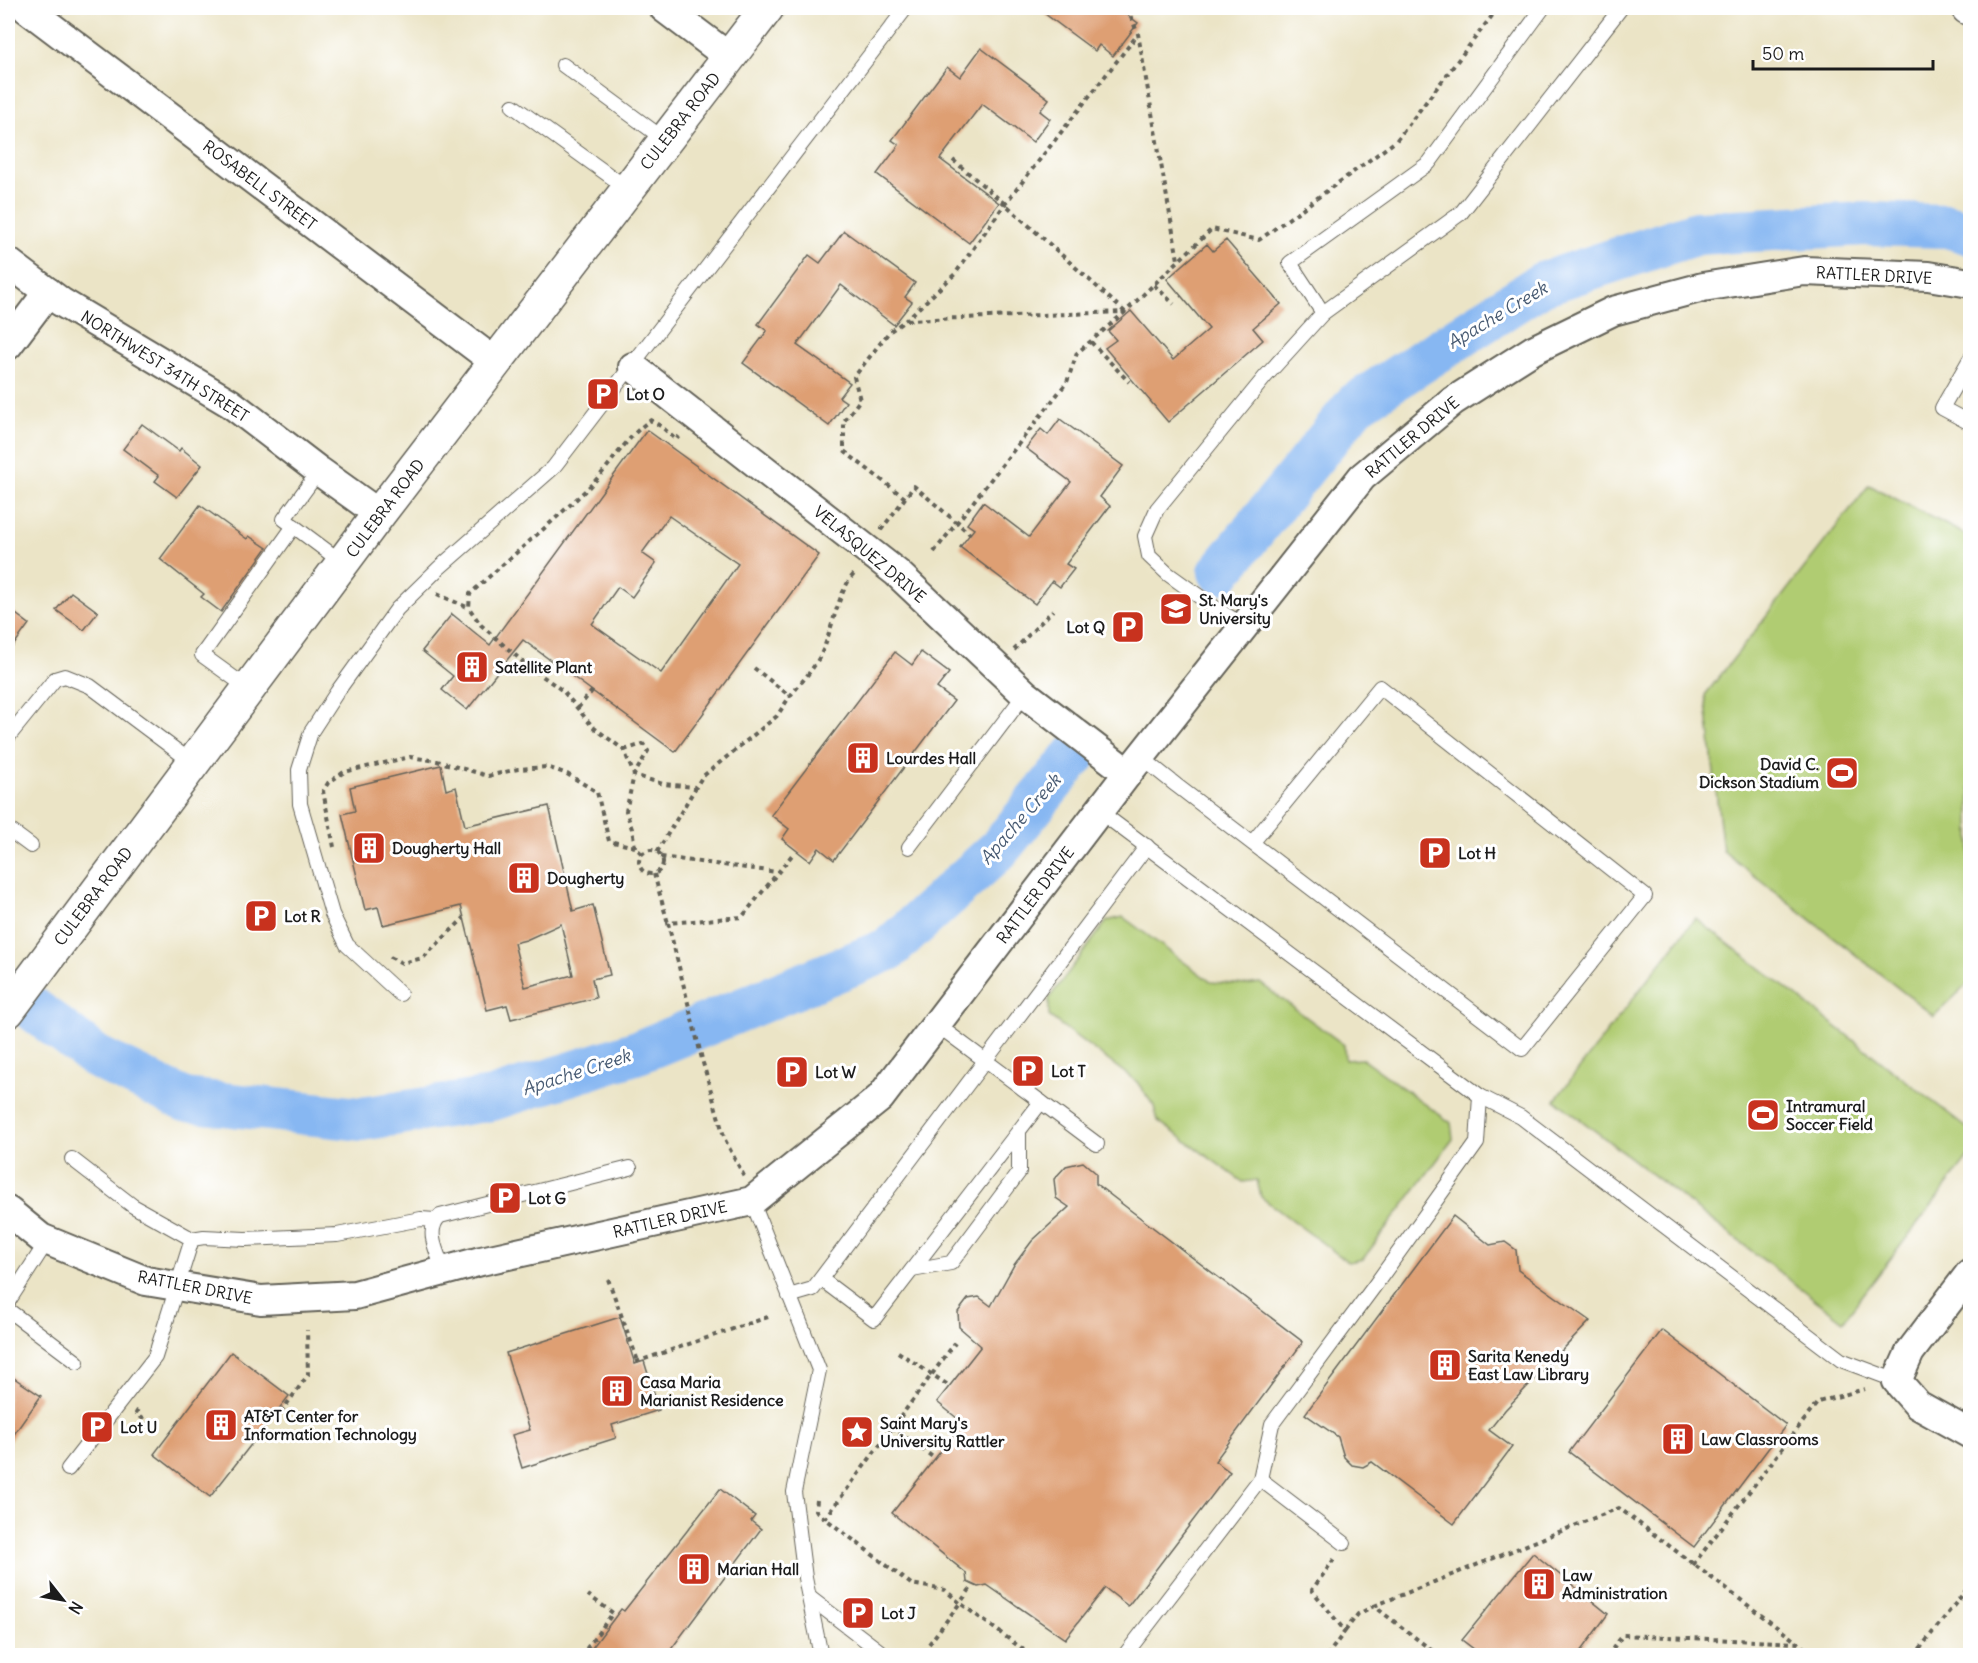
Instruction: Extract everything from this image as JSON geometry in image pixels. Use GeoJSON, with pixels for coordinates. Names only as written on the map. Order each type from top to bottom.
{"type":"FeatureCollection","features":[{"type":"Feature","properties":{"kind":"main road","name":"CULEBRA ROAD"},"geometry":{"type":"LineString","coordinates":[[8,1011],[379,514],[767,8]]}},
{"type":"Feature","properties":{"kind":"street","name":"ROSABELL STREET"},"geometry":{"type":"LineString","coordinates":[[26,8],[495,362]]}},
{"type":"Feature","properties":{"kind":"street"},"geometry":{"type":"LineString","coordinates":[[664,8],[729,57]]}},
{"type":"Feature","properties":{"kind":"street","name":"NORTHWEST 34TH STREET"},"geometry":{"type":"LineString","coordinates":[[8,262],[48,292],[106,330],[230,403],[379,514]]}},
{"type":"Feature","properties":{"kind":"street","name":"RATTLER DRIVE"},"geometry":{"type":"LineString","coordinates":[[8,1211],[41,1238],[146,1281],[261,1300],[355,1295],[481,1261],[758,1197],[880,1098],[1099,811],[1362,477],[1453,401],[1533,350],[1613,311],[1703,287],[1804,272],[1928,276],[1971,283]]}},
{"type":"Feature","properties":{"kind":"street"},"geometry":{"type":"LineString","coordinates":[[8,345],[48,292]]}},
{"type":"Feature","properties":{"kind":"street","name":"VELASQUEZ DRIVE"},"geometry":{"type":"LineString","coordinates":[[633,367],[897,573],[1025,694],[1135,765]]}},
{"type":"Feature","properties":{"kind":"street"},"geometry":{"type":"LineString","coordinates":[[1971,1273],[1886,1384],[1918,1405],[1971,1434]]}},
{"type":"Feature","properties":{"kind":"lane"},"geometry":{"type":"LineString","coordinates":[[400,994],[347,945],[332,914],[300,804],[299,770],[311,732],[397,609],[439,568],[553,468],[633,367],[906,8]]}},
{"type":"Feature","properties":{"kind":"lane"},"geometry":{"type":"LineString","coordinates":[[1323,313],[1290,263],[1429,163],[1543,8]]}},
{"type":"Feature","properties":{"kind":"lane"},"geometry":{"type":"LineString","coordinates":[[1245,626],[1221,612],[1168,574],[1149,556],[1145,536],[1157,508],[1265,377],[1323,313],[1461,213],[1621,8]]}},
{"type":"Feature","properties":{"kind":"lane"},"geometry":{"type":"LineString","coordinates":[[563,65],[665,140]]}},
{"type":"Feature","properties":{"kind":"lane"},"geometry":{"type":"LineString","coordinates":[[513,106],[628,189]]}},
{"type":"Feature","properties":{"kind":"lane"},"geometry":{"type":"LineString","coordinates":[[1971,359],[1942,408],[1971,423]]}},
{"type":"Feature","properties":{"kind":"lane"},"geometry":{"type":"LineString","coordinates":[[319,471],[284,519],[343,563]]}},
{"type":"Feature","properties":{"kind":"lane"},"geometry":{"type":"LineString","coordinates":[[249,689],[202,655],[294,526]]}},
{"type":"Feature","properties":{"kind":"lane"},"geometry":{"type":"LineString","coordinates":[[8,737],[55,679],[65,676],[90,686],[193,763]]}},
{"type":"Feature","properties":{"kind":"lane"},"geometry":{"type":"LineString","coordinates":[[1135,765],[1252,843],[1522,1049],[1645,896],[1380,687],[1252,843]]}},
{"type":"Feature","properties":{"kind":"lane"},"geometry":{"type":"LineString","coordinates":[[909,848],[1025,694]]}},
{"type":"Feature","properties":{"kind":"lane"},"geometry":{"type":"LineString","coordinates":[[1099,811],[1480,1096],[1521,1117],[1841,1360],[1886,1384]]}},
{"type":"Feature","properties":{"kind":"lane"},"geometry":{"type":"LineString","coordinates":[[8,829],[31,846]]}},
{"type":"Feature","properties":{"kind":"lane"},"geometry":{"type":"LineString","coordinates":[[789,1296],[813,1289],[1147,846]]}},
{"type":"Feature","properties":{"kind":"lane"},"geometry":{"type":"LineString","coordinates":[[936,1024],[1097,1144]]}},
{"type":"Feature","properties":{"kind":"lane"},"geometry":{"type":"LineString","coordinates":[[1124,1656],[1260,1479],[1272,1424],[1477,1143],[1480,1096]]}},
{"type":"Feature","properties":{"kind":"lane"},"geometry":{"type":"LineString","coordinates":[[820,1279],[874,1319],[1041,1102]]}},
{"type":"Feature","properties":{"kind":"lane"},"geometry":{"type":"LineString","coordinates":[[912,1270],[951,1263],[1019,1172],[1019,1131]]}},
{"type":"Feature","properties":{"kind":"lane"},"geometry":{"type":"LineString","coordinates":[[72,1159],[133,1206],[192,1239],[337,1236],[422,1219],[435,1220]]}},
{"type":"Feature","properties":{"kind":"lane"},"geometry":{"type":"LineString","coordinates":[[444,1271],[431,1232],[435,1220],[440,1216],[630,1168]]}},
{"type":"Feature","properties":{"kind":"lane"},"geometry":{"type":"LineString","coordinates":[[758,1197],[789,1296],[819,1370],[794,1492],[809,1598],[821,1656]]}},
{"type":"Feature","properties":{"kind":"lane"},"geometry":{"type":"LineString","coordinates":[[68,1469],[156,1357],[192,1239]]}},
{"type":"Feature","properties":{"kind":"lane"},"geometry":{"type":"LineString","coordinates":[[8,1302],[48,1240]]}},
{"type":"Feature","properties":{"kind":"lane"},"geometry":{"type":"LineString","coordinates":[[8,1310],[78,1362]]}},
{"type":"Feature","properties":{"kind":"lane"},"geometry":{"type":"LineString","coordinates":[[1260,1479],[1344,1543]]}},
{"type":"Feature","properties":{"kind":"lane"},"geometry":{"type":"LineString","coordinates":[[809,1598],[886,1656]]}},
{"type":"Feature","properties":{"kind":"path"},"geometry":{"type":"LineString","coordinates":[[1127,8],[1138,34],[1178,261]]}},
{"type":"Feature","properties":{"kind":"path"},"geometry":{"type":"LineString","coordinates":[[934,552],[1066,382],[1077,353],[1125,312],[1212,229],[1259,240],[1396,141],[1498,8]]}},
{"type":"Feature","properties":{"kind":"path"},"geometry":{"type":"LineString","coordinates":[[905,498],[844,451],[844,421],[860,400],[854,377],[889,332],[906,320],[955,274],[1005,204],[1138,34]]}},
{"type":"Feature","properties":{"kind":"path"},"geometry":{"type":"LineString","coordinates":[[953,160],[1125,312]]}},
{"type":"Feature","properties":{"kind":"path"},"geometry":{"type":"LineString","coordinates":[[1154,285],[1174,304]]}},
{"type":"Feature","properties":{"kind":"path"},"geometry":{"type":"LineString","coordinates":[[906,320],[1125,312]]}},
{"type":"Feature","properties":{"kind":"path"},"geometry":{"type":"LineString","coordinates":[[1091,342],[1129,382]]}},
{"type":"Feature","properties":{"kind":"path"},"geometry":{"type":"LineString","coordinates":[[469,608],[470,594],[590,486],[617,457],[639,428],[651,420],[676,441],[680,434]]}},
{"type":"Feature","properties":{"kind":"path"},"geometry":{"type":"LineString","coordinates":[[879,531],[914,486],[970,534]]}},
{"type":"Feature","properties":{"kind":"path"},"geometry":{"type":"LineString","coordinates":[[657,852],[702,777],[777,716],[819,658],[834,622],[843,591],[854,573]]}},
{"type":"Feature","properties":{"kind":"path"},"geometry":{"type":"LineString","coordinates":[[420,587],[469,608],[481,625],[530,668],[563,692],[593,727],[624,750],[634,775]]}},
{"type":"Feature","properties":{"kind":"path"},"geometry":{"type":"LineString","coordinates":[[754,668],[790,696]]}},
{"type":"Feature","properties":{"kind":"path"},"geometry":{"type":"LineString","coordinates":[[578,708],[592,691]]}},
{"type":"Feature","properties":{"kind":"path"},"geometry":{"type":"LineString","coordinates":[[624,750],[643,744],[648,751],[634,775],[626,811],[635,847]]}},
{"type":"Feature","properties":{"kind":"path"},"geometry":{"type":"LineString","coordinates":[[335,849],[323,791],[328,783],[344,772],[410,757],[437,761],[488,776],[518,769],[547,767],[567,774],[597,792],[609,841],[635,847],[642,854]]}},
{"type":"Feature","properties":{"kind":"path"},"geometry":{"type":"LineString","coordinates":[[634,775],[663,784],[695,787]]}},
{"type":"Feature","properties":{"kind":"path"},"geometry":{"type":"LineString","coordinates":[[650,850],[657,852],[663,864],[660,870],[654,874],[646,873],[640,868],[639,861],[642,854],[650,850]]}},
{"type":"Feature","properties":{"kind":"path"},"geometry":{"type":"LineString","coordinates":[[668,923],[742,917],[792,855]]}},
{"type":"Feature","properties":{"kind":"path"},"geometry":{"type":"LineString","coordinates":[[661,857],[777,872]]}},
{"type":"Feature","properties":{"kind":"path"},"geometry":{"type":"LineString","coordinates":[[654,874],[725,1140],[743,1175],[758,1197]]}},
{"type":"Feature","properties":{"kind":"path"},"geometry":{"type":"LineString","coordinates":[[386,956],[402,963],[423,958],[464,918]]}},
{"type":"Feature","properties":{"kind":"path"},"geometry":{"type":"LineString","coordinates":[[608,1279],[637,1362],[771,1316]]}},
{"type":"Feature","properties":{"kind":"path"},"geometry":{"type":"LineString","coordinates":[[281,1412],[308,1375],[306,1330]]}},
{"type":"Feature","properties":{"kind":"path"},"geometry":{"type":"LineString","coordinates":[[825,1518],[955,1343]]}},
{"type":"Feature","properties":{"kind":"path"},"geometry":{"type":"LineString","coordinates":[[898,1352],[948,1385]]}},
{"type":"Feature","properties":{"kind":"path"},"geometry":{"type":"LineString","coordinates":[[1694,1565],[1818,1401],[1886,1384]]}},
{"type":"Feature","properties":{"kind":"path"},"geometry":{"type":"LineString","coordinates":[[892,1427],[934,1458]]}},
{"type":"Feature","properties":{"kind":"path"},"geometry":{"type":"LineString","coordinates":[[817,1500],[816,1510],[911,1584],[945,1590],[1032,1656]]}},
{"type":"Feature","properties":{"kind":"path"},"geometry":{"type":"LineString","coordinates":[[1327,1656],[1358,1614],[1619,1508],[1814,1656]]}},
{"type":"Feature","properties":{"kind":"path"},"geometry":{"type":"LineString","coordinates":[[1344,1543],[1330,1568],[1312,1590],[1345,1631]]}},
{"type":"Feature","properties":{"kind":"path"},"geometry":{"type":"LineString","coordinates":[[1914,1656],[1971,1584]]}},
{"type":"Feature","properties":{"kind":"path"},"geometry":{"type":"LineString","coordinates":[[929,1644],[973,1585]]}},
{"type":"Feature","properties":{"kind":"path"},"geometry":{"type":"LineString","coordinates":[[581,1656],[613,1613],[588,1595]]}},
{"type":"Feature","properties":{"kind":"path"},"geometry":{"type":"LineString","coordinates":[[1374,1606],[1439,1656]]}},
{"type":"Feature","properties":{"kind":"path"},"geometry":{"type":"LineString","coordinates":[[1607,1656],[1623,1635],[1798,1643]]}},
{"type":"Feature","properties":{"kind":"green space","name":"David C. Dickson Stadium"},"geometry":{"type":"Polygon","coordinates":[[[1869,485],[1970,537],[1970,982],[1934,1016],[1723,851],[1705,695],[1869,485]]]}},
{"type":"Feature","properties":{"kind":"green space"},"geometry":{"type":"Polygon","coordinates":[[[1123,917],[1211,982],[1246,985],[1260,983],[1344,1045],[1345,1060],[1363,1059],[1451,1123],[1453,1139],[1363,1259],[1348,1262],[1261,1197],[1257,1180],[1243,1182],[1157,1120],[1154,1106],[1137,1082],[1049,1016],[1049,998],[1107,921],[1123,917]]]}},
{"type":"Feature","properties":{"kind":"green space","name":"Intramural Soccer Field"},"geometry":{"type":"Polygon","coordinates":[[[1695,918],[1970,1130],[1970,1155],[1843,1321],[1555,1100],[1695,918]]]}},
{"type":"Feature","properties":{"kind":"building"},"geometry":{"type":"Polygon","coordinates":[[[1037,8],[1118,8],[1138,23],[1113,56],[1099,45],[1095,51],[1037,8]]]}},
{"type":"Feature","properties":{"kind":"building"},"geometry":{"type":"Polygon","coordinates":[[[981,48],[1049,99],[1040,111],[1050,119],[1033,142],[982,104],[940,159],[999,203],[969,243],[877,174],[899,145],[892,140],[947,67],[960,77],[981,48]]]}},
{"type":"Feature","properties":{"kind":"building"},"geometry":{"type":"Polygon","coordinates":[[[844,231],[915,283],[905,297],[912,302],[894,325],[841,285],[797,345],[850,383],[839,397],[846,402],[829,426],[743,363],[767,331],[758,324],[809,255],[820,263],[844,231]]]}},
{"type":"Feature","properties":{"kind":"building"},"geometry":{"type":"Polygon","coordinates":[[[1226,240],[1281,304],[1253,328],[1263,340],[1168,422],[1105,348],[1116,340],[1108,331],[1131,311],[1173,360],[1209,329],[1167,279],[1207,244],[1213,251],[1226,240]]]}},
{"type":"Feature","properties":{"kind":"building"},"geometry":{"type":"Polygon","coordinates":[[[1060,419],[1123,466],[1100,497],[1110,506],[1066,564],[1074,569],[1060,587],[1052,581],[1035,604],[960,547],[974,529],[967,524],[983,502],[1029,537],[1071,482],[1026,448],[1041,429],[1048,435],[1060,419]]]}},
{"type":"Feature","properties":{"kind":"building"},"geometry":{"type":"Polygon","coordinates":[[[142,424],[179,451],[181,448],[202,465],[177,497],[155,481],[159,476],[123,449],[142,424]]]}},
{"type":"Feature","properties":{"kind":"building"},"geometry":{"type":"Polygon","coordinates":[[[647,430],[819,555],[675,752],[523,640],[467,710],[442,690],[453,676],[422,651],[452,614],[490,645],[647,430]],[[669,516],[642,553],[656,563],[632,597],[618,587],[592,624],[661,673],[738,564],[669,516]]]}},
{"type":"Feature","properties":{"kind":"building"},"geometry":{"type":"Polygon","coordinates":[[[200,505],[247,539],[249,536],[267,548],[221,612],[201,597],[204,594],[160,559],[200,505]]]}},
{"type":"Feature","properties":{"kind":"building"},"geometry":{"type":"Polygon","coordinates":[[[71,592],[98,612],[84,630],[56,610],[71,592]]]}},
{"type":"Feature","properties":{"kind":"building"},"geometry":{"type":"Polygon","coordinates":[[[8,608],[29,624],[8,653],[8,608]]]}},
{"type":"Feature","properties":{"kind":"building","name":"Lourdes Hall"},"geometry":{"type":"Polygon","coordinates":[[[895,652],[912,665],[921,652],[949,673],[937,688],[954,701],[834,860],[819,848],[810,861],[782,839],[789,829],[771,815],[895,652]]]}},
{"type":"Feature","properties":{"kind":"building"},"geometry":{"type":"Polygon","coordinates":[[[441,765],[446,790],[456,787],[465,826],[549,806],[573,911],[593,905],[610,975],[592,979],[596,998],[511,1019],[507,1005],[487,1010],[461,906],[383,925],[378,907],[365,910],[342,814],[355,811],[350,787],[441,765]],[[561,924],[514,943],[525,987],[573,975],[561,924]]]}},
{"type":"Feature","properties":{"kind":"building"},"geometry":{"type":"Polygon","coordinates":[[[1083,1162],[1096,1173],[1096,1184],[1303,1342],[1215,1461],[1230,1472],[1128,1606],[1105,1588],[1065,1639],[987,1585],[978,1587],[967,1582],[966,1573],[892,1513],[963,1423],[937,1402],[981,1346],[959,1327],[958,1312],[968,1299],[979,1297],[991,1306],[1014,1265],[1032,1241],[1069,1207],[1056,1198],[1054,1179],[1066,1166],[1083,1162]]]}},
{"type":"Feature","properties":{"kind":"building","name":"Sarita Kenedy East Law Library"},"geometry":{"type":"Polygon","coordinates":[[[1453,1216],[1490,1245],[1505,1242],[1516,1250],[1518,1270],[1590,1321],[1505,1410],[1489,1430],[1512,1447],[1454,1524],[1372,1462],[1363,1467],[1352,1465],[1344,1457],[1338,1437],[1305,1414],[1453,1216]]]}},
{"type":"Feature","properties":{"kind":"building","name":"Casa Maria Marianist Residence"},"geometry":{"type":"Polygon","coordinates":[[[620,1317],[635,1364],[644,1361],[659,1410],[612,1425],[616,1438],[522,1468],[512,1435],[530,1430],[506,1353],[620,1317]]]}},
{"type":"Feature","properties":{"kind":"building","name":"Law Classrooms"},"geometry":{"type":"Polygon","coordinates":[[[1662,1330],[1786,1425],[1694,1547],[1569,1452],[1662,1330]]]}},
{"type":"Feature","properties":{"kind":"building","name":"AT&T Center for Information Technology"},"geometry":{"type":"Polygon","coordinates":[[[231,1352],[289,1396],[210,1497],[154,1454],[231,1352]]]}},
{"type":"Feature","properties":{"kind":"building"},"geometry":{"type":"Polygon","coordinates":[[[8,1374],[41,1396],[8,1443],[8,1374]]]}},
{"type":"Feature","properties":{"kind":"building","name":"Marian Hall"},"geometry":{"type":"Polygon","coordinates":[[[720,1489],[755,1516],[751,1521],[761,1529],[666,1656],[586,1656],[621,1609],[624,1611],[720,1489]]]}},
{"type":"Feature","properties":{"kind":"building","name":"Law Administration"},"geometry":{"type":"Polygon","coordinates":[[[1533,1553],[1608,1614],[1577,1656],[1483,1656],[1462,1640],[1533,1553]]]}},
{"type":"Feature","properties":{"kind":"waterway","name":"Apache Creek"},"geometry":{"type":"LineString","coordinates":[[1220,572],[1356,404],[1542,284],[1697,233],[1866,224],[1947,226],[1970,233]]}},
{"type":"Feature","properties":{"kind":"waterway","name":"Apache Creek"},"geometry":{"type":"LineString","coordinates":[[8,990],[96,1057],[185,1100],[361,1119],[492,1099],[641,1051],[889,949],[998,850],[1076,754]]}},
{"type":"Feature","properties":{"kind":"place","name":"Lot O"},"geometry":{"type":"Point","coordinates":[603,394]}},
{"type":"Feature","properties":{"kind":"place","name":"St. Mary's University"},"geometry":{"type":"Point","coordinates":[1176,609]}},
{"type":"Feature","properties":{"kind":"place","name":"Lot Q"},"geometry":{"type":"Point","coordinates":[1128,627]}},
{"type":"Feature","properties":{"kind":"place","name":"Satellite Plant"},"geometry":{"type":"Point","coordinates":[472,667]}},
{"type":"Feature","properties":{"kind":"place","name":"Lourdes Hall"},"geometry":{"type":"Point","coordinates":[863,758]}},
{"type":"Feature","properties":{"kind":"place","name":"David C. Dickson Stadium"},"geometry":{"type":"Point","coordinates":[1842,773]}},
{"type":"Feature","properties":{"kind":"place","name":"Dougherty Hall"},"geometry":{"type":"Point","coordinates":[369,848]}},
{"type":"Feature","properties":{"kind":"place","name":"Lot H"},"geometry":{"type":"Point","coordinates":[1435,853]}},
{"type":"Feature","properties":{"kind":"place","name":"Dougherty"},"geometry":{"type":"Point","coordinates":[524,878]}},
{"type":"Feature","properties":{"kind":"place","name":"Lot R"},"geometry":{"type":"Point","coordinates":[261,916]}},
{"type":"Feature","properties":{"kind":"place","name":"Lot T"},"geometry":{"type":"Point","coordinates":[1028,1071]}},
{"type":"Feature","properties":{"kind":"place","name":"Lot W"},"geometry":{"type":"Point","coordinates":[792,1072]}},
{"type":"Feature","properties":{"kind":"place","name":"Intramural Soccer Field"},"geometry":{"type":"Point","coordinates":[1763,1115]}},
{"type":"Feature","properties":{"kind":"place","name":"Lot G"},"geometry":{"type":"Point","coordinates":[505,1198]}},
{"type":"Feature","properties":{"kind":"place","name":"Sarita Kenedy East Law Library"},"geometry":{"type":"Point","coordinates":[1445,1365]}},
{"type":"Feature","properties":{"kind":"place","name":"Casa Maria Marianist Residence"},"geometry":{"type":"Point","coordinates":[617,1391]}},
{"type":"Feature","properties":{"kind":"place","name":"AT&T Center for Information Technology"},"geometry":{"type":"Point","coordinates":[221,1425]}},
{"type":"Feature","properties":{"kind":"place","name":"Lot U"},"geometry":{"type":"Point","coordinates":[97,1427]}},
{"type":"Feature","properties":{"kind":"place","name":"Saint Mary's University Rattler"},"geometry":{"type":"Point","coordinates":[857,1432]}},
{"type":"Feature","properties":{"kind":"place","name":"Law Classrooms"},"geometry":{"type":"Point","coordinates":[1678,1439]}},
{"type":"Feature","properties":{"kind":"place","name":"Marian Hall"},"geometry":{"type":"Point","coordinates":[694,1569]}},
{"type":"Feature","properties":{"kind":"place","name":"Law Administration"},"geometry":{"type":"Point","coordinates":[1539,1584]}},
{"type":"Feature","properties":{"kind":"place","name":"Lot J"},"geometry":{"type":"Point","coordinates":[858,1613]}}]}
